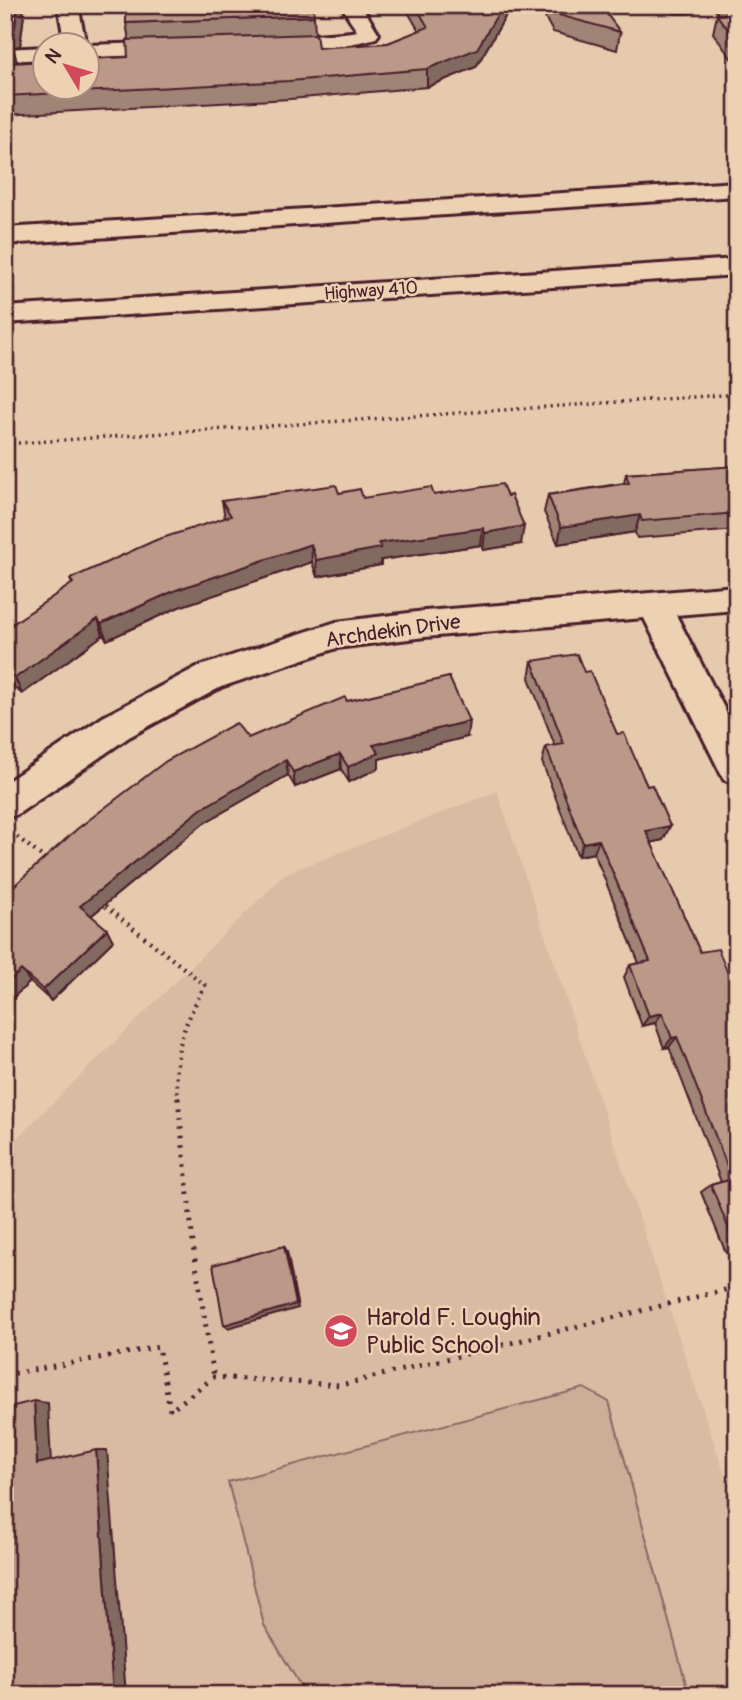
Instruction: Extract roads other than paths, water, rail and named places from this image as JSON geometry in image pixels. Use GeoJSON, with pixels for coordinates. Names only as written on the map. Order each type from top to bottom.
{"type":"FeatureCollection","features":[{"type":"Feature","properties":{"kind":"main road"},"geometry":{"type":"LineString","coordinates":[[68,5],[73,32]]}},
{"type":"Feature","properties":{"kind":"main road"},"geometry":{"type":"LineString","coordinates":[[240,46],[337,42],[369,33],[351,5]]}},
{"type":"Feature","properties":{"kind":"main road"},"geometry":{"type":"LineString","coordinates":[[674,5],[691,5]]}},
{"type":"Feature","properties":{"kind":"main road"},"geometry":{"type":"LineString","coordinates":[[102,50],[199,47]]}},
{"type":"Feature","properties":{"kind":"main road"},"geometry":{"type":"LineString","coordinates":[[5,55],[32,54]]}},
{"type":"Feature","properties":{"kind":"main road"},"geometry":{"type":"LineString","coordinates":[[5,236],[737,189]]}},
{"type":"Feature","properties":{"kind":"main road","name":"Highway 410"},"geometry":{"type":"LineString","coordinates":[[5,315],[737,267]]}},
{"type":"Feature","properties":{"kind":"main road","name":"Archdekin Drive"},"geometry":{"type":"LineString","coordinates":[[8,803],[116,727],[209,677],[336,635],[737,598]]}},
{"type":"Feature","properties":{"kind":"main road"},"geometry":{"type":"LineString","coordinates":[[654,605],[737,769]]}},
{"type":"Feature","properties":{"kind":"place","name":"Harold F. Loughin Public School"},"geometry":{"type":"Point","coordinates":[341,1331]}}]}
